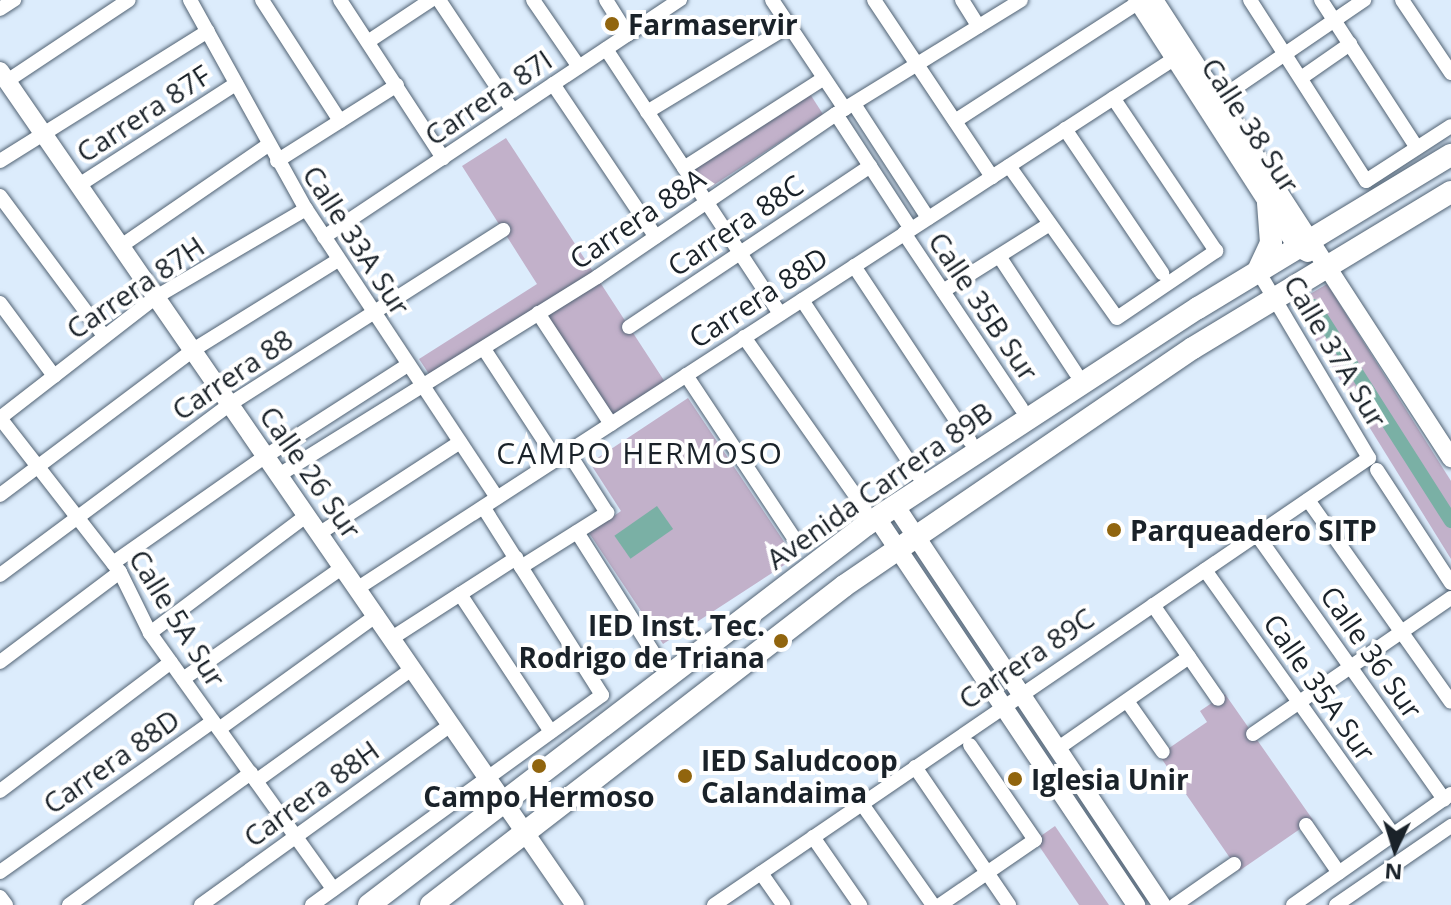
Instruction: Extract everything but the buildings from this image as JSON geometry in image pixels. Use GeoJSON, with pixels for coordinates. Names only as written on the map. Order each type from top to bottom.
{"type":"FeatureCollection","features":[{"type":"Feature","properties":{"kind":"main road","name":"Avenida Carrera 89B"},"geometry":{"type":"LineString","coordinates":[[369,905],[507,804],[879,511],[1258,271],[1451,155]]}},
{"type":"Feature","properties":{"kind":"main road"},"geometry":{"type":"LineString","coordinates":[[431,905],[735,667],[907,543],[1181,356],[1451,192]]}},
{"type":"Feature","properties":{"kind":"main road"},"geometry":{"type":"LineString","coordinates":[[1258,271],[1271,243],[1268,203]]}},
{"type":"Feature","properties":{"kind":"street"},"geometry":{"type":"LineString","coordinates":[[0,9],[14,0]]}},
{"type":"Feature","properties":{"kind":"street"},"geometry":{"type":"LineString","coordinates":[[3,76],[129,0]]}},
{"type":"Feature","properties":{"kind":"street","name":"Calle 33A Sur"},"geometry":{"type":"LineString","coordinates":[[190,0],[306,209],[497,498]]}},
{"type":"Feature","properties":{"kind":"street"},"geometry":{"type":"LineString","coordinates":[[262,0],[340,121]]}},
{"type":"Feature","properties":{"kind":"street"},"geometry":{"type":"LineString","coordinates":[[340,0],[443,158]]}},
{"type":"Feature","properties":{"kind":"street"},"geometry":{"type":"LineString","coordinates":[[369,41],[431,0]]}},
{"type":"Feature","properties":{"kind":"street"},"geometry":{"type":"LineString","coordinates":[[439,0],[513,111]]}},
{"type":"Feature","properties":{"kind":"street"},"geometry":{"type":"LineString","coordinates":[[533,0],[579,67]]}},
{"type":"Feature","properties":{"kind":"street"},"geometry":{"type":"LineString","coordinates":[[606,0],[628,35]]}},
{"type":"Feature","properties":{"kind":"street","name":"Carrera 87I"},"geometry":{"type":"LineString","coordinates":[[324,237],[680,0]]}},
{"type":"Feature","properties":{"kind":"street","name":"Calle 35B Sur"},"geometry":{"type":"LineString","coordinates":[[772,0],[845,109],[928,218]]}},
{"type":"Feature","properties":{"kind":"street"},"geometry":{"type":"LineString","coordinates":[[874,0],[992,177]]}},
{"type":"Feature","properties":{"kind":"street"},"geometry":{"type":"LineString","coordinates":[[962,0],[978,26]]}},
{"type":"Feature","properties":{"kind":"street","name":"Carrera 88A"},"geometry":{"type":"LineString","coordinates":[[279,475],[484,349],[845,109],[1021,0]]}},
{"type":"Feature","properties":{"kind":"street"},"geometry":{"type":"LineString","coordinates":[[1250,0],[1366,181],[1451,126]]}},
{"type":"Feature","properties":{"kind":"street"},"geometry":{"type":"LineString","coordinates":[[1321,0],[1417,148]]}},
{"type":"Feature","properties":{"kind":"street"},"geometry":{"type":"LineString","coordinates":[[1219,99],[1364,0]]}},
{"type":"Feature","properties":{"kind":"street"},"geometry":{"type":"LineString","coordinates":[[955,121],[1143,1]]}},
{"type":"Feature","properties":{"kind":"street","name":"Calle 38 Sur"},"geometry":{"type":"LineString","coordinates":[[1143,1],[1181,54],[1219,99],[1305,244]]}},
{"type":"Feature","properties":{"kind":"street"},"geometry":{"type":"LineString","coordinates":[[1406,2],[1446,54],[1451,73]]}},
{"type":"Feature","properties":{"kind":"street"},"geometry":{"type":"LineString","coordinates":[[647,112],[789,26]]}},
{"type":"Feature","properties":{"kind":"street"},"geometry":{"type":"LineString","coordinates":[[0,161],[42,131],[208,31]]}},
{"type":"Feature","properties":{"kind":"street"},"geometry":{"type":"LineString","coordinates":[[1301,78],[1350,44]]}},
{"type":"Feature","properties":{"kind":"street"},"geometry":{"type":"LineString","coordinates":[[606,49],[780,314]]}},
{"type":"Feature","properties":{"kind":"street","name":"Calle 38 Sur"},"geometry":{"type":"LineString","coordinates":[[1181,54],[1268,203],[1331,267],[1444,431],[1451,458]]}},
{"type":"Feature","properties":{"kind":"street","name":"Carrera 88D"},"geometry":{"type":"LineString","coordinates":[[358,588],[1181,54]]}},
{"type":"Feature","properties":{"kind":"street","name":"Calle 26 Sur"},"geometry":{"type":"LineString","coordinates":[[3,76],[575,905]]}},
{"type":"Feature","properties":{"kind":"street"},"geometry":{"type":"LineString","coordinates":[[684,168],[824,78]]}},
{"type":"Feature","properties":{"kind":"street","name":"Carrera 87F"},"geometry":{"type":"LineString","coordinates":[[79,185],[236,84]]}},
{"type":"Feature","properties":{"kind":"street"},"geometry":{"type":"LineString","coordinates":[[553,84],[656,237]]}},
{"type":"Feature","properties":{"kind":"street"},"geometry":{"type":"LineString","coordinates":[[277,161],[397,85]]}},
{"type":"Feature","properties":{"kind":"street"},"geometry":{"type":"LineString","coordinates":[[1009,166],[1117,318],[1216,251],[1113,98]]}},
{"type":"Feature","properties":{"kind":"street","name":"Calle 35B Sur"},"geometry":{"type":"LineString","coordinates":[[845,109],[870,166],[943,291],[1021,408]]}},
{"type":"Feature","properties":{"kind":"street"},"geometry":{"type":"LineString","coordinates":[[1065,129],[1162,273]]}},
{"type":"Feature","properties":{"kind":"street"},"geometry":{"type":"LineString","coordinates":[[121,246],[268,145]]}},
{"type":"Feature","properties":{"kind":"street","name":"Carrera 88C"},"geometry":{"type":"LineString","coordinates":[[629,327],[870,166]]}},
{"type":"Feature","properties":{"kind":"street"},"geometry":{"type":"LineString","coordinates":[[0,196],[104,336]]}},
{"type":"Feature","properties":{"kind":"street","name":"Carrera 87H"},"geometry":{"type":"LineString","coordinates":[[0,418],[156,297],[306,209]]}},
{"type":"Feature","properties":{"kind":"street"},"geometry":{"type":"LineString","coordinates":[[943,291],[1050,224]]}},
{"type":"Feature","properties":{"kind":"street","name":"Carrera 88"},"geometry":{"type":"LineString","coordinates":[[0,575],[230,404],[503,230]]}},
{"type":"Feature","properties":{"kind":"street"},"geometry":{"type":"LineString","coordinates":[[999,256],[1076,373]]}},
{"type":"Feature","properties":{"kind":"street"},"geometry":{"type":"LineString","coordinates":[[0,495],[193,350],[338,260]]}},
{"type":"Feature","properties":{"kind":"street"},"geometry":{"type":"LineString","coordinates":[[854,266],[970,441]]}},
{"type":"Feature","properties":{"kind":"street","name":"Calle 37A Sur"},"geometry":{"type":"LineString","coordinates":[[1258,271],[1373,464],[1451,583]]}},
{"type":"Feature","properties":{"kind":"street"},"geometry":{"type":"LineString","coordinates":[[802,300],[918,475]]}},
{"type":"Feature","properties":{"kind":"street"},"geometry":{"type":"LineString","coordinates":[[0,303],[54,376]]}},
{"type":"Feature","properties":{"kind":"street"},"geometry":{"type":"LineString","coordinates":[[538,313],[611,424]]}},
{"type":"Feature","properties":{"kind":"street"},"geometry":{"type":"LineString","coordinates":[[744,337],[1022,695],[1162,905]]}},
{"type":"Feature","properties":{"kind":"street"},"geometry":{"type":"LineString","coordinates":[[392,638],[460,594],[607,513],[484,349]]}},
{"type":"Feature","properties":{"kind":"street"},"geometry":{"type":"LineString","coordinates":[[0,662],[116,568],[266,456],[408,365]]}},
{"type":"Feature","properties":{"kind":"street"},"geometry":{"type":"LineString","coordinates":[[686,375],[796,541]]}},
{"type":"Feature","properties":{"kind":"street","name":"Calle 5A Sur"},"geometry":{"type":"LineString","coordinates":[[0,418],[116,568],[150,633],[333,889]]}},
{"type":"Feature","properties":{"kind":"street"},"geometry":{"type":"LineString","coordinates":[[320,533],[460,442]]}},
{"type":"Feature","properties":{"kind":"street","name":"Carrera 89C"},"geometry":{"type":"LineString","coordinates":[[714,905],[1308,500],[1373,464]]}},
{"type":"Feature","properties":{"kind":"street"},"geometry":{"type":"LineString","coordinates":[[1308,500],[1451,702]]}},
{"type":"Feature","properties":{"kind":"street"},"geometry":{"type":"LineString","coordinates":[[312,905],[602,695],[483,507]]}},
{"type":"Feature","properties":{"kind":"street"},"geometry":{"type":"LineString","coordinates":[[150,633],[307,515]]}},
{"type":"Feature","properties":{"kind":"street"},"geometry":{"type":"LineString","coordinates":[[577,532],[661,665]]}},
{"type":"Feature","properties":{"kind":"street","name":"Calle 36 Sur"},"geometry":{"type":"LineString","coordinates":[[1257,535],[1447,796]]}},
{"type":"Feature","properties":{"kind":"street"},"geometry":{"type":"LineString","coordinates":[[907,543],[1004,707],[1136,905]]}},
{"type":"Feature","properties":{"kind":"street"},"geometry":{"type":"LineString","coordinates":[[183,679],[343,567]]}},
{"type":"Feature","properties":{"kind":"street","name":"Calle 35A Sur"},"geometry":{"type":"LineString","coordinates":[[1205,570],[1393,835]]}},
{"type":"Feature","properties":{"kind":"street"},"geometry":{"type":"LineString","coordinates":[[460,594],[551,732]]}},
{"type":"Feature","properties":{"kind":"street"},"geometry":{"type":"LineString","coordinates":[[1253,734],[1451,598]]}},
{"type":"Feature","properties":{"kind":"street"},"geometry":{"type":"LineString","coordinates":[[1153,605],[1218,699]]}},
{"type":"Feature","properties":{"kind":"street","name":"Carrera 88D"},"geometry":{"type":"LineString","coordinates":[[0,872],[377,615]]}},
{"type":"Feature","properties":{"kind":"street"},"geometry":{"type":"LineString","coordinates":[[1057,749],[1189,657]]}},
{"type":"Feature","properties":{"kind":"street"},"geometry":{"type":"LineString","coordinates":[[0,791],[171,662]]}},
{"type":"Feature","properties":{"kind":"street"},"geometry":{"type":"LineString","coordinates":[[69,905],[413,668]]}},
{"type":"Feature","properties":{"kind":"street"},"geometry":{"type":"LineString","coordinates":[[1127,701],[1163,752]]}},
{"type":"Feature","properties":{"kind":"street","name":"Carrera 88H"},"geometry":{"type":"LineString","coordinates":[[201,905],[452,724]]}},
{"type":"Feature","properties":{"kind":"street"},"geometry":{"type":"LineString","coordinates":[[940,905],[1035,840],[970,745]]}},
{"type":"Feature","properties":{"kind":"street"},"geometry":{"type":"LineString","coordinates":[[915,767],[1009,905]]}},
{"type":"Feature","properties":{"kind":"street"},"geometry":{"type":"LineString","coordinates":[[1293,905],[1447,796]]}},
{"type":"Feature","properties":{"kind":"street"},"geometry":{"type":"LineString","coordinates":[[862,804],[933,905]]}},
{"type":"Feature","properties":{"kind":"street"},"geometry":{"type":"LineString","coordinates":[[1306,825],[1339,873]]}},
{"type":"Feature","properties":{"kind":"street"},"geometry":{"type":"LineString","coordinates":[[1336,905],[1451,826]]}},
{"type":"Feature","properties":{"kind":"street"},"geometry":{"type":"LineString","coordinates":[[813,837],[860,905]]}},
{"type":"Feature","properties":{"kind":"street"},"geometry":{"type":"LineString","coordinates":[[1175,905],[1234,864]]}},
{"type":"Feature","properties":{"kind":"street"},"geometry":{"type":"LineString","coordinates":[[761,873],[783,905]]}},
{"type":"Feature","properties":{"kind":"street"},"geometry":{"type":"LineString","coordinates":[[0,897],[6,905]]}},
{"type":"Feature","properties":{"kind":"shaded area"},"geometry":{"type":"Polygon","coordinates":[[[810,94],[823,114],[707,189],[694,169],[810,94]]]}},
{"type":"Feature","properties":{"kind":"shaded area"},"geometry":{"type":"Polygon","coordinates":[[[506,138],[665,382],[610,416],[542,314],[433,380],[419,359],[537,284],[462,166],[506,138]]]}},
{"type":"Feature","properties":{"kind":"shaded area"},"geometry":{"type":"Polygon","coordinates":[[[1327,284],[1451,481],[1451,559],[1293,304],[1327,284]]]}},
{"type":"Feature","properties":{"kind":"shaded area"},"geometry":{"type":"Polygon","coordinates":[[[688,398],[795,558],[663,644],[589,533],[621,511],[590,463],[688,398]]]}},
{"type":"Feature","properties":{"kind":"shaded area"},"geometry":{"type":"Polygon","coordinates":[[[657,506],[673,529],[630,559],[614,536],[657,506]]]}},
{"type":"Feature","properties":{"kind":"shaded area"},"geometry":{"type":"Polygon","coordinates":[[[1225,694],[1313,820],[1239,871],[1159,755],[1207,722],[1200,711],[1225,694]]]}},
{"type":"Feature","properties":{"kind":"shaded area"},"geometry":{"type":"Polygon","coordinates":[[[1055,826],[1109,905],[1079,905],[1035,840],[1055,826]]]}},
{"type":"Feature","properties":{"kind":"waterway"},"geometry":{"type":"LineString","coordinates":[[1314,306],[1451,521]]}},
{"type":"Feature","properties":{"kind":"place","name":"Farmaservir"},"geometry":{"type":"Point","coordinates":[612,24]}},
{"type":"Feature","properties":{"kind":"place","name":"Parqueadero SITP"},"geometry":{"type":"Point","coordinates":[1114,530]}},
{"type":"Feature","properties":{"kind":"place","name":"IED Inst. Tec. Rodrigo de Triana"},"geometry":{"type":"Point","coordinates":[781,641]}},
{"type":"Feature","properties":{"kind":"place","name":"Campo Hermoso"},"geometry":{"type":"Point","coordinates":[539,766]}},
{"type":"Feature","properties":{"kind":"place","name":"IED Saludcoop Calandaima"},"geometry":{"type":"Point","coordinates":[685,776]}},
{"type":"Feature","properties":{"kind":"place","name":"Iglesia Unir"},"geometry":{"type":"Point","coordinates":[1015,779]}},
{"type":"Feature","properties":{"kind":"district","name":"CAMPO HERMOSO"},"geometry":{"type":"Point","coordinates":[640,453]}}]}
